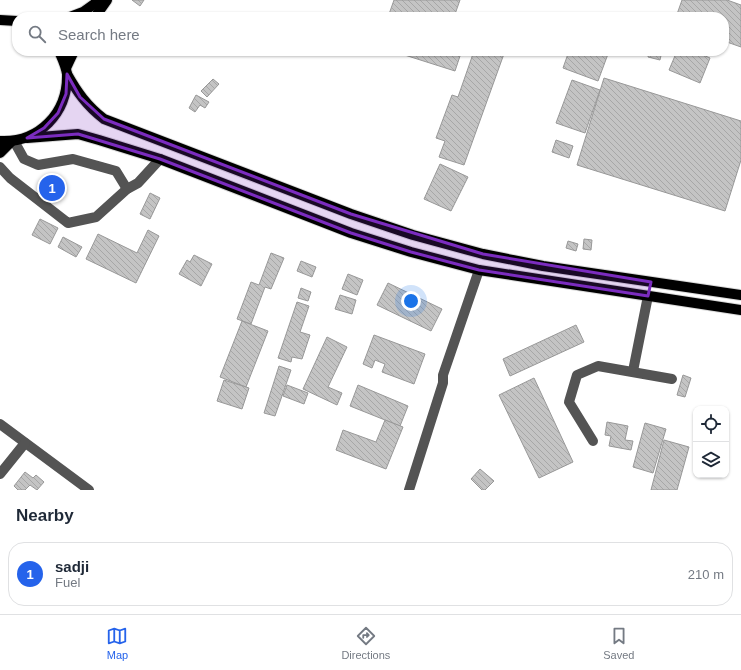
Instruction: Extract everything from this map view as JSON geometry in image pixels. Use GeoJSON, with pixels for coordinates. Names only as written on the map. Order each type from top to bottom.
{"type":"FeatureCollection","features":[{"type":"Feature","properties":{"kind":"main road"},"geometry":{"type":"LineString","coordinates":[[83,12],[100,0]]}},
{"type":"Feature","properties":{"kind":"main road"},"geometry":{"type":"LineString","coordinates":[[99,12],[107,0]]}},
{"type":"Feature","properties":{"kind":"main road"},"geometry":{"type":"LineString","coordinates":[[0,20],[12,21]]}},
{"type":"Feature","properties":{"kind":"main road"},"geometry":{"type":"LineString","coordinates":[[61,56],[66,71],[80,97],[90,108],[104,119],[351,214],[413,235],[483,254],[543,266],[741,295]]}},
{"type":"Feature","properties":{"kind":"main road"},"geometry":{"type":"LineString","coordinates":[[27,138],[44,128],[58,113],[66,94],[66,71],[72,56]]}},
{"type":"Feature","properties":{"kind":"main road"},"geometry":{"type":"LineString","coordinates":[[0,141],[13,142],[27,138],[78,134],[160,159],[351,232],[411,252],[479,270],[741,310]]}},
{"type":"Feature","properties":{"kind":"main road"},"geometry":{"type":"LineString","coordinates":[[0,153],[13,142]]}},
{"type":"Feature","properties":{"kind":"main road"},"geometry":{"type":"LineString","coordinates":[[648,296],[650,282]]}},
{"type":"Feature","properties":{"kind":"street"},"geometry":{"type":"LineString","coordinates":[[13,142],[24,159],[38,165],[73,158],[116,171],[127,190]]}},
{"type":"Feature","properties":{"kind":"street"},"geometry":{"type":"LineString","coordinates":[[0,167],[10,178],[68,223],[96,217],[127,190],[138,183],[160,159]]}},
{"type":"Feature","properties":{"kind":"street"},"geometry":{"type":"LineString","coordinates":[[409,490],[443,383],[443,375],[479,270]]}},
{"type":"Feature","properties":{"kind":"street"},"geometry":{"type":"LineString","coordinates":[[633,371],[648,296]]}},
{"type":"Feature","properties":{"kind":"street"},"geometry":{"type":"LineString","coordinates":[[593,441],[569,402],[577,375],[598,366],[672,379]]}},
{"type":"Feature","properties":{"kind":"street"},"geometry":{"type":"LineString","coordinates":[[0,424],[89,490]]}},
{"type":"Feature","properties":{"kind":"street"},"geometry":{"type":"LineString","coordinates":[[0,474],[25,443]]}},
{"type":"Feature","properties":{"kind":"highlighted area"},"geometry":{"type":"Polygon","coordinates":[[[67,74],[80,97],[104,119],[351,214],[483,254],[651,282],[648,296],[479,270],[411,252],[351,233],[160,159],[78,134],[27,138],[44,128],[58,113],[66,94],[67,74]]]}},
{"type":"Feature","properties":{"kind":"building"},"geometry":{"type":"Polygon","coordinates":[[[132,0],[144,0],[140,6],[132,0]]]}},
{"type":"Feature","properties":{"kind":"building"},"geometry":{"type":"Polygon","coordinates":[[[394,0],[460,0],[456,12],[390,12],[394,0]]]}},
{"type":"Feature","properties":{"kind":"building"},"geometry":{"type":"Polygon","coordinates":[[[682,0],[727,0],[741,5],[741,47],[729,43],[729,12],[678,12],[682,0]]]}},
{"type":"Feature","properties":{"kind":"building"},"geometry":{"type":"Polygon","coordinates":[[[408,56],[460,56],[455,71],[408,56]]]}},
{"type":"Feature","properties":{"kind":"building"},"geometry":{"type":"Polygon","coordinates":[[[472,56],[503,56],[464,165],[439,157],[445,141],[436,138],[452,95],[458,97],[472,56]]]}},
{"type":"Feature","properties":{"kind":"building"},"geometry":{"type":"Polygon","coordinates":[[[567,56],[607,56],[598,81],[563,68],[567,56]]]}},
{"type":"Feature","properties":{"kind":"building"},"geometry":{"type":"Polygon","coordinates":[[[648,56],[661,56],[660,60],[648,56]]]}},
{"type":"Feature","properties":{"kind":"building"},"geometry":{"type":"Polygon","coordinates":[[[675,56],[705,56],[710,58],[700,83],[669,70],[675,56]]]}},
{"type":"Feature","properties":{"kind":"building"},"geometry":{"type":"Polygon","coordinates":[[[604,78],[741,121],[741,160],[725,211],[577,165],[604,78]]]}},
{"type":"Feature","properties":{"kind":"building"},"geometry":{"type":"Polygon","coordinates":[[[213,79],[219,84],[207,97],[201,91],[213,79]]]}},
{"type":"Feature","properties":{"kind":"building"},"geometry":{"type":"Polygon","coordinates":[[[572,80],[600,90],[585,133],[556,123],[572,80]]]}},
{"type":"Feature","properties":{"kind":"building"},"geometry":{"type":"Polygon","coordinates":[[[196,95],[209,102],[205,108],[200,105],[195,112],[189,108],[196,95]]]}},
{"type":"Feature","properties":{"kind":"building"},"geometry":{"type":"Polygon","coordinates":[[[556,140],[573,146],[569,158],[552,152],[556,140]]]}},
{"type":"Feature","properties":{"kind":"building"},"geometry":{"type":"Polygon","coordinates":[[[440,164],[468,177],[451,211],[424,199],[440,164]]]}},
{"type":"Feature","properties":{"kind":"building"},"geometry":{"type":"Polygon","coordinates":[[[150,193],[160,198],[150,219],[140,214],[150,193]]]}},
{"type":"Feature","properties":{"kind":"building"},"geometry":{"type":"Polygon","coordinates":[[[40,219],[58,228],[50,244],[32,235],[40,219]]]}},
{"type":"Feature","properties":{"kind":"building"},"geometry":{"type":"Polygon","coordinates":[[[148,230],[159,236],[136,283],[86,259],[98,234],[137,253],[148,230]]]}},
{"type":"Feature","properties":{"kind":"building"},"geometry":{"type":"Polygon","coordinates":[[[63,237],[82,247],[76,257],[58,247],[63,237]]]}},
{"type":"Feature","properties":{"kind":"building"},"geometry":{"type":"Polygon","coordinates":[[[584,239],[592,240],[591,250],[583,249],[584,239]]]}},
{"type":"Feature","properties":{"kind":"building"},"geometry":{"type":"Polygon","coordinates":[[[568,241],[578,244],[576,251],[566,248],[568,241]]]}},
{"type":"Feature","properties":{"kind":"building"},"geometry":{"type":"Polygon","coordinates":[[[271,253],[284,258],[271,289],[265,287],[251,324],[237,319],[251,282],[259,285],[271,253]]]}},
{"type":"Feature","properties":{"kind":"building"},"geometry":{"type":"Polygon","coordinates":[[[194,255],[212,264],[201,286],[179,274],[187,260],[190,262],[194,255]]]}},
{"type":"Feature","properties":{"kind":"building"},"geometry":{"type":"Polygon","coordinates":[[[301,261],[316,267],[312,277],[297,271],[301,261]]]}},
{"type":"Feature","properties":{"kind":"building"},"geometry":{"type":"Polygon","coordinates":[[[348,274],[363,280],[357,295],[342,289],[348,274]]]}},
{"type":"Feature","properties":{"kind":"building"},"geometry":{"type":"Polygon","coordinates":[[[388,283],[442,309],[431,331],[377,305],[388,283]]]}},
{"type":"Feature","properties":{"kind":"building"},"geometry":{"type":"Polygon","coordinates":[[[301,288],[311,292],[308,301],[298,298],[301,288]]]}},
{"type":"Feature","properties":{"kind":"building"},"geometry":{"type":"Polygon","coordinates":[[[340,295],[356,300],[352,314],[335,309],[340,295]]]}},
{"type":"Feature","properties":{"kind":"building"},"geometry":{"type":"Polygon","coordinates":[[[297,302],[309,306],[300,332],[310,335],[302,359],[292,357],[291,362],[278,358],[297,302]]]}},
{"type":"Feature","properties":{"kind":"building"},"geometry":{"type":"Polygon","coordinates":[[[242,321],[268,331],[246,387],[220,377],[242,321]]]}},
{"type":"Feature","properties":{"kind":"building"},"geometry":{"type":"Polygon","coordinates":[[[576,325],[584,342],[510,376],[503,359],[576,325]]]}},
{"type":"Feature","properties":{"kind":"building"},"geometry":{"type":"Polygon","coordinates":[[[374,335],[425,354],[414,384],[382,372],[385,364],[375,360],[372,368],[363,364],[374,335]]]}},
{"type":"Feature","properties":{"kind":"building"},"geometry":{"type":"Polygon","coordinates":[[[327,337],[347,347],[328,387],[342,393],[337,405],[303,389],[327,337]]]}},
{"type":"Feature","properties":{"kind":"building"},"geometry":{"type":"Polygon","coordinates":[[[279,366],[291,370],[275,416],[264,413],[279,366]]]}},
{"type":"Feature","properties":{"kind":"building"},"geometry":{"type":"Polygon","coordinates":[[[683,375],[691,378],[685,397],[677,395],[683,375]]]}},
{"type":"Feature","properties":{"kind":"building"},"geometry":{"type":"Polygon","coordinates":[[[534,378],[573,462],[539,478],[499,395],[534,378]]]}},
{"type":"Feature","properties":{"kind":"building"},"geometry":{"type":"Polygon","coordinates":[[[224,380],[249,388],[242,409],[217,401],[224,380]]]}},
{"type":"Feature","properties":{"kind":"building"},"geometry":{"type":"Polygon","coordinates":[[[287,385],[308,393],[304,404],[283,396],[287,385]]]}},
{"type":"Feature","properties":{"kind":"building"},"geometry":{"type":"Polygon","coordinates":[[[358,385],[408,406],[400,426],[350,406],[358,385]]]}},
{"type":"Feature","properties":{"kind":"building"},"geometry":{"type":"Polygon","coordinates":[[[385,420],[403,427],[386,469],[336,450],[343,430],[376,442],[385,420]]]}},
{"type":"Feature","properties":{"kind":"building"},"geometry":{"type":"Polygon","coordinates":[[[607,422],[628,426],[625,440],[633,441],[631,450],[609,446],[611,436],[605,435],[607,422]]]}},
{"type":"Feature","properties":{"kind":"building"},"geometry":{"type":"Polygon","coordinates":[[[645,423],[666,429],[653,473],[633,467],[645,423]]]}},
{"type":"Feature","properties":{"kind":"building"},"geometry":{"type":"Polygon","coordinates":[[[664,440],[689,447],[677,490],[651,490],[664,440]]]}},
{"type":"Feature","properties":{"kind":"building"},"geometry":{"type":"Polygon","coordinates":[[[480,469],[494,481],[485,490],[482,490],[471,479],[480,469]]]}},
{"type":"Feature","properties":{"kind":"building"},"geometry":{"type":"Polygon","coordinates":[[[25,472],[33,478],[36,475],[44,482],[37,490],[30,485],[25,490],[18,490],[14,486],[25,472]]]}},
{"type":"Feature","properties":{"kind":"place","name":"sadji"},"geometry":{"type":"Point","coordinates":[52,188]}}]}
